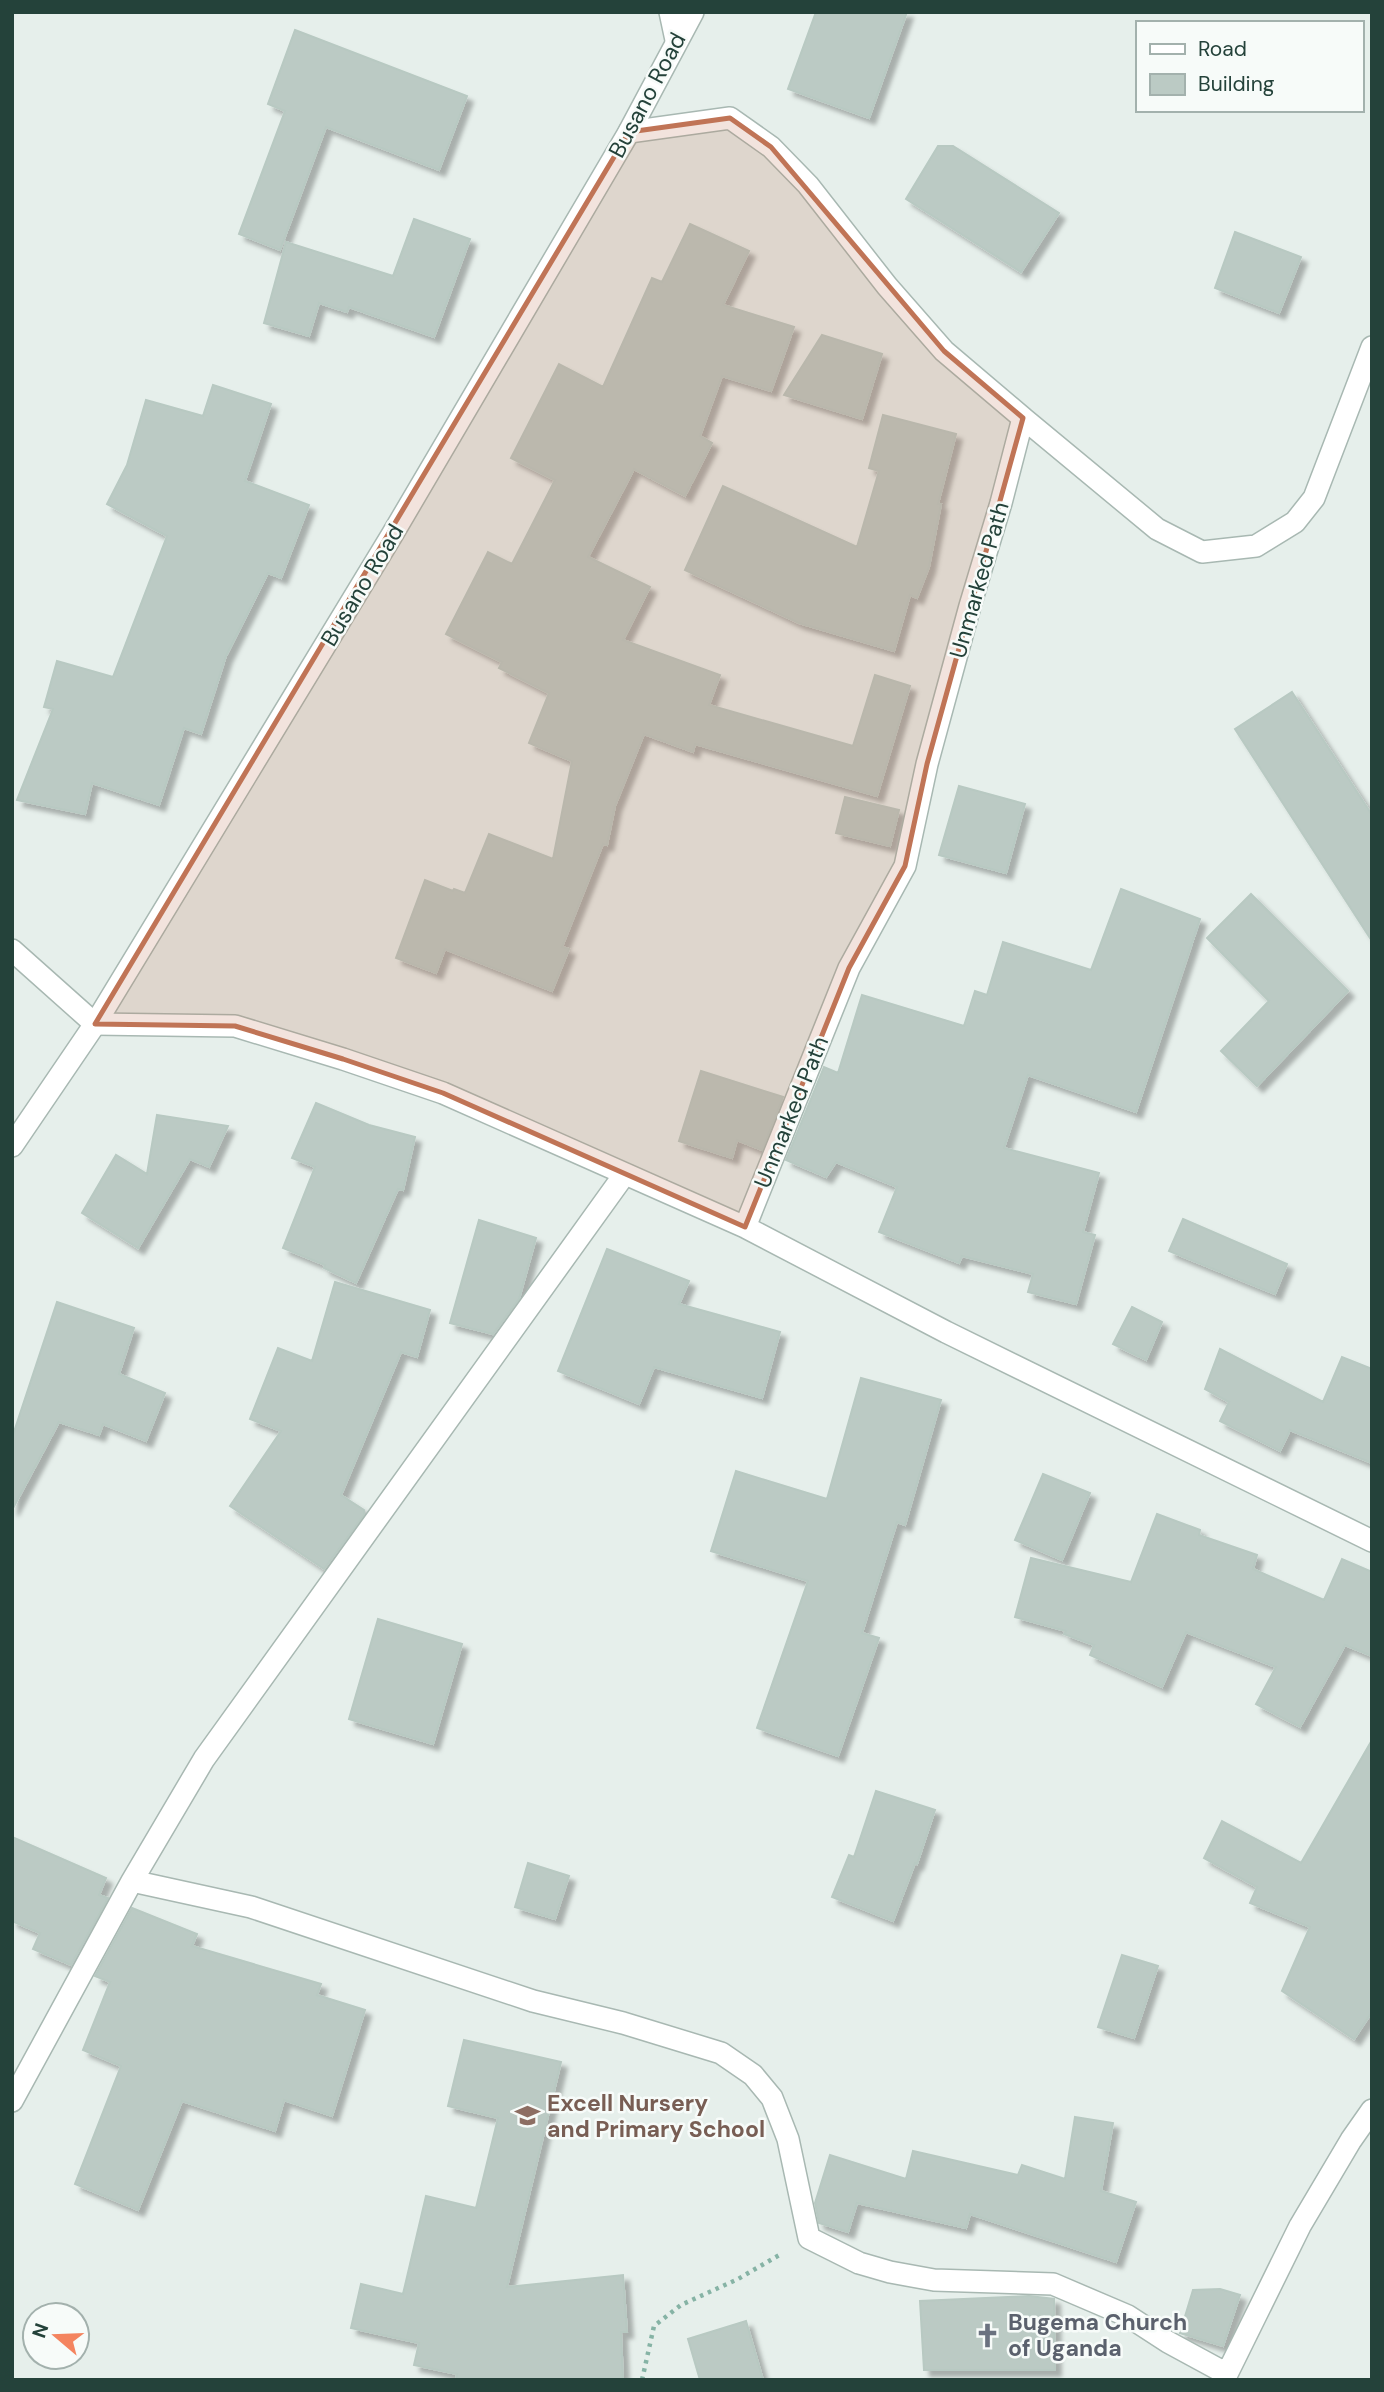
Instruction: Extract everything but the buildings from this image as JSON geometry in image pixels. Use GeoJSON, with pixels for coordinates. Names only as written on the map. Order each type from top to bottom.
{"type":"FeatureCollection","features":[{"type":"Feature","properties":{"kind":"street"},"geometry":{"type":"LineString","coordinates":[[670,12],[676,40]]}},
{"type":"Feature","properties":{"kind":"street","name":"Busano Road"},"geometry":{"type":"LineString","coordinates":[[12,1146],[95,1024],[392,535],[629,132],[692,12]]}},
{"type":"Feature","properties":{"kind":"street"},"geometry":{"type":"LineString","coordinates":[[629,132],[730,118],[771,147],[808,185],[887,286],[944,351],[1157,529],[1202,552],[1256,546],[1295,522],[1314,498],[1372,347]]}},
{"type":"Feature","properties":{"kind":"street","name":"Unmarked Path"},"geometry":{"type":"LineString","coordinates":[[745,1227],[849,968],[905,866],[927,764],[1023,418]]}},
{"type":"Feature","properties":{"kind":"street"},"geometry":{"type":"LineString","coordinates":[[12,950],[95,1024],[235,1026],[443,1093],[745,1227],[946,1332],[1372,1542]]}},
{"type":"Feature","properties":{"kind":"street"},"geometry":{"type":"LineString","coordinates":[[12,2101],[132,1881],[204,1759],[624,1175]]}},
{"type":"Feature","properties":{"kind":"street"},"geometry":{"type":"LineString","coordinates":[[132,1881],[251,1907],[533,2001],[623,2023],[721,2053],[753,2075],[772,2098],[788,2139],[809,2238],[859,2263],[890,2272],[934,2280],[1053,2284],[1128,2316],[1226,2377],[1300,2226],[1372,2110]]}},
{"type":"Feature","properties":{"kind":"path"},"geometry":{"type":"LineString","coordinates":[[642,2380],[654,2326],[681,2305],[738,2279],[809,2238]]}},
{"type":"Feature","properties":{"kind":"highlighted area"},"geometry":{"type":"Polygon","coordinates":[[[730,118],[771,147],[944,351],[1023,418],[927,764],[905,866],[849,968],[745,1227],[443,1093],[343,1059],[235,1026],[95,1024],[629,132],[730,118]]]}},
{"type":"Feature","properties":{"kind":"place","name":"Excell Nursery and Primary School"},"geometry":{"type":"Point","coordinates":[527,2116]}},
{"type":"Feature","properties":{"kind":"place","name":"Bugema Church of Uganda"},"geometry":{"type":"Point","coordinates":[988,2335]}}]}
